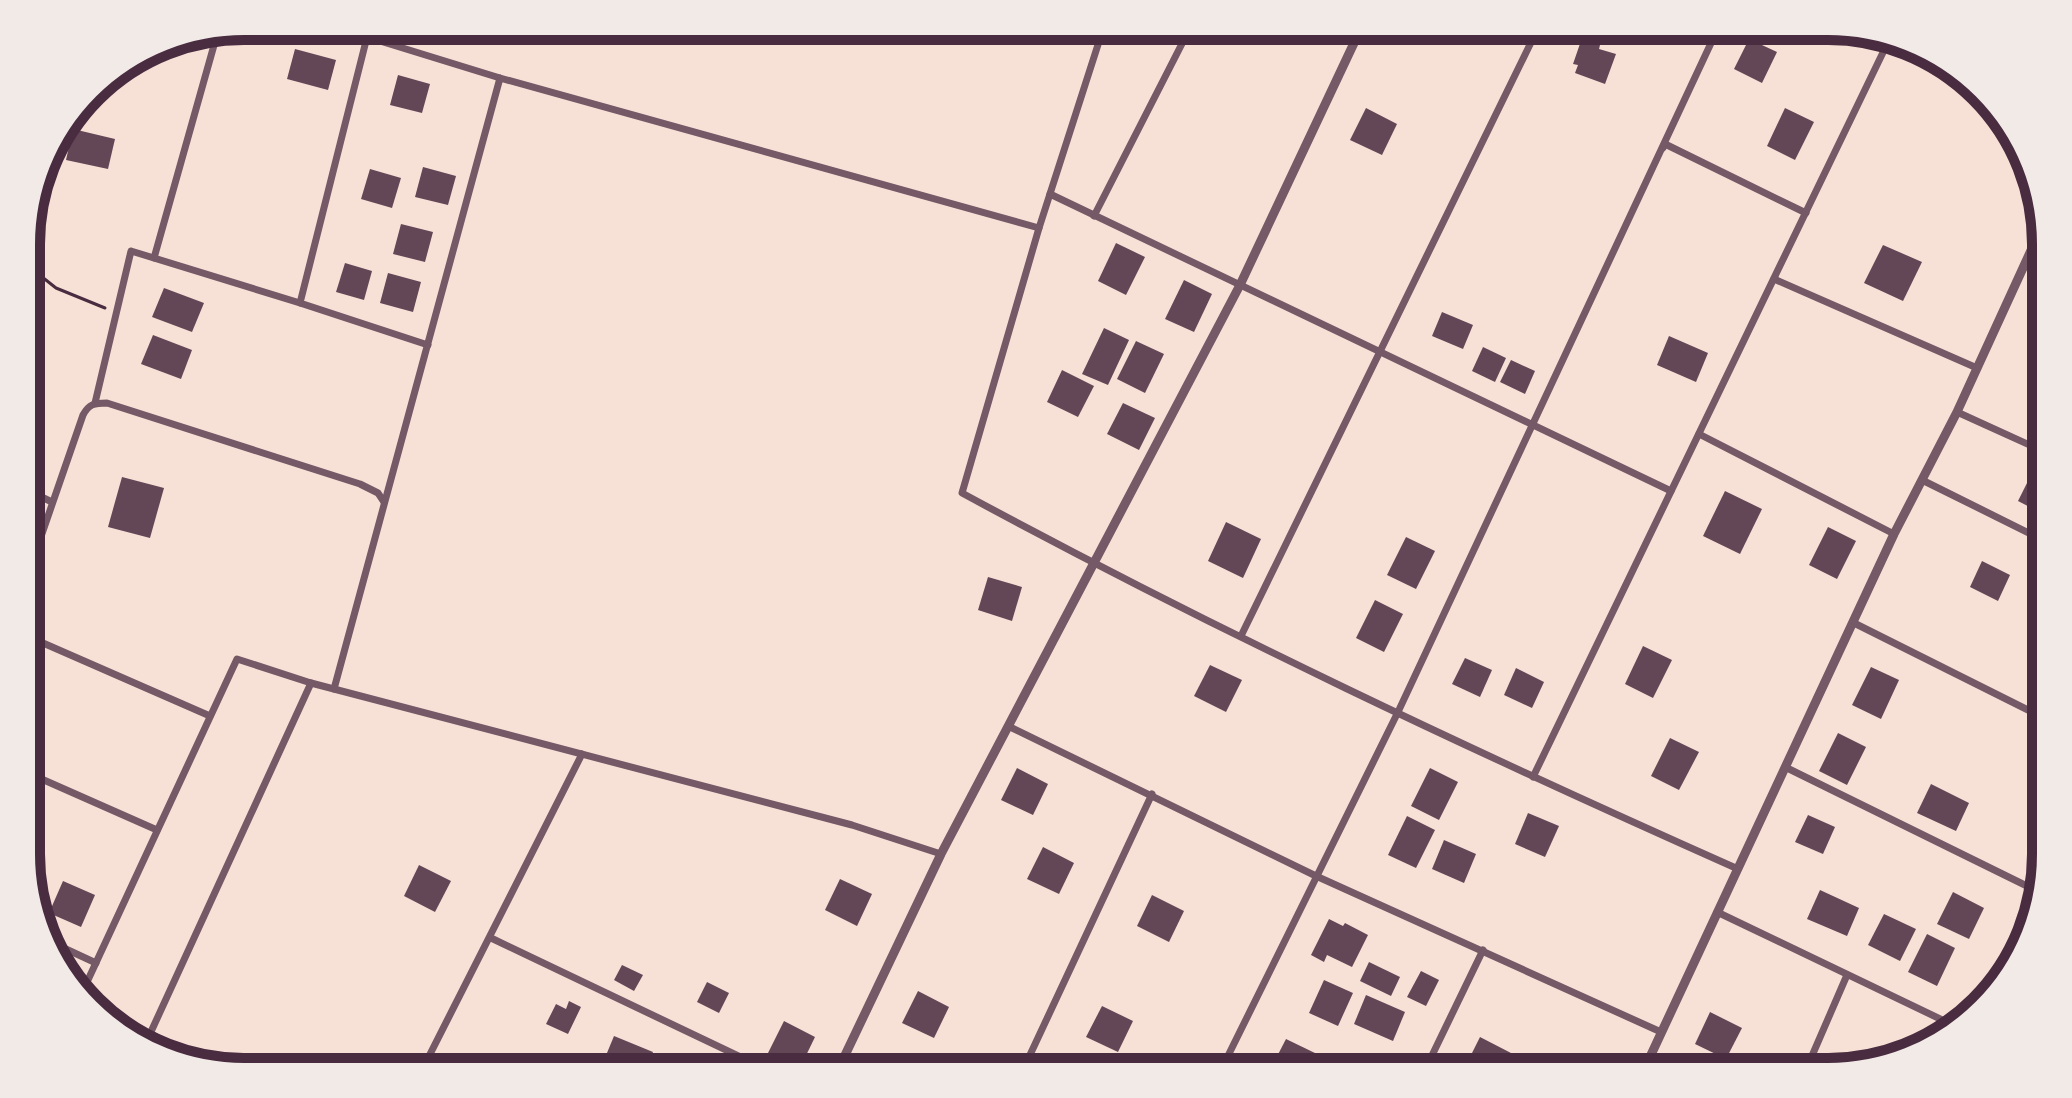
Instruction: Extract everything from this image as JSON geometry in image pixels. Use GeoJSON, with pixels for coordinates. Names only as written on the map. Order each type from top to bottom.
{"type":"FeatureCollection","features":[{"type":"Feature","properties":{"kind":"street"},"geometry":{"type":"LineString","coordinates":[[300,303],[366,40]]}},
{"type":"Feature","properties":{"kind":"street"},"geometry":{"type":"LineString","coordinates":[[377,40],[500,78],[1039,228]]}},
{"type":"Feature","properties":{"kind":"street"},"geometry":{"type":"LineString","coordinates":[[1100,40],[1039,228],[962,493],[1093,564],[1241,636],[1533,777],[1738,869]]}},
{"type":"Feature","properties":{"kind":"street"},"geometry":{"type":"LineString","coordinates":[[1094,216],[1184,40]]}},
{"type":"Feature","properties":{"kind":"street"},"geometry":{"type":"LineString","coordinates":[[844,1058],[941,854],[1240,285],[1355,40]]}},
{"type":"Feature","properties":{"kind":"street"},"geometry":{"type":"LineString","coordinates":[[1241,636],[1532,40]]}},
{"type":"Feature","properties":{"kind":"street"},"geometry":{"type":"LineString","coordinates":[[1533,425],[1712,40]]}},
{"type":"Feature","properties":{"kind":"street"},"geometry":{"type":"LineString","coordinates":[[154,258],[215,42]]}},
{"type":"Feature","properties":{"kind":"street"},"geometry":{"type":"LineString","coordinates":[[1533,777],[1885,48]]}},
{"type":"Feature","properties":{"kind":"street"},"geometry":{"type":"LineString","coordinates":[[334,689],[500,78]]}},
{"type":"Feature","properties":{"kind":"street"},"geometry":{"type":"LineString","coordinates":[[1227,1058],[1398,712],[1665,144],[1806,213]]}},
{"type":"Feature","properties":{"kind":"street"},"geometry":{"type":"LineString","coordinates":[[1050,194],[1671,491]]}},
{"type":"Feature","properties":{"kind":"street"},"geometry":{"type":"LineString","coordinates":[[1649,1058],[1894,534],[1957,412],[2032,248]]}},
{"type":"Feature","properties":{"kind":"street"},"geometry":{"type":"LineString","coordinates":[[95,403],[131,251],[428,345]]}},
{"type":"Feature","properties":{"kind":"street"},"geometry":{"type":"LineString","coordinates":[[2024,265],[2032,269]]}},
{"type":"Feature","properties":{"kind":"street"},"geometry":{"type":"LineString","coordinates":[[1774,279],[1977,368]]}},
{"type":"Feature","properties":{"kind":"street"},"geometry":{"type":"LineString","coordinates":[[40,538],[83,415],[87,407],[95,403],[107,403],[360,484],[383,497],[385,503],[334,689]]}},
{"type":"Feature","properties":{"kind":"street"},"geometry":{"type":"LineString","coordinates":[[1957,412],[2032,446]]}},
{"type":"Feature","properties":{"kind":"street"},"geometry":{"type":"LineString","coordinates":[[1699,434],[1894,534]]}},
{"type":"Feature","properties":{"kind":"street"},"geometry":{"type":"LineString","coordinates":[[1922,480],[2032,535]]}},
{"type":"Feature","properties":{"kind":"street"},"geometry":{"type":"LineString","coordinates":[[40,496],[52,502]]}},
{"type":"Feature","properties":{"kind":"street"},"geometry":{"type":"LineString","coordinates":[[1854,623],[2032,712]]}},
{"type":"Feature","properties":{"kind":"street"},"geometry":{"type":"LineString","coordinates":[[40,642],[210,716]]}},
{"type":"Feature","properties":{"kind":"street"},"geometry":{"type":"LineString","coordinates":[[86,983],[237,659],[311,683],[852,825],[941,854]]}},
{"type":"Feature","properties":{"kind":"street"},"geometry":{"type":"LineString","coordinates":[[174,1045],[150,1034],[311,683]]}},
{"type":"Feature","properties":{"kind":"street"},"geometry":{"type":"LineString","coordinates":[[1008,726],[1316,876],[1661,1032]]}},
{"type":"Feature","properties":{"kind":"street"},"geometry":{"type":"LineString","coordinates":[[428,1058],[582,754]]}},
{"type":"Feature","properties":{"kind":"street"},"geometry":{"type":"LineString","coordinates":[[1787,768],[2029,887]]}},
{"type":"Feature","properties":{"kind":"street"},"geometry":{"type":"LineString","coordinates":[[40,778],[157,830]]}},
{"type":"Feature","properties":{"kind":"street"},"geometry":{"type":"LineString","coordinates":[[1029,1058],[1152,794]]}},
{"type":"Feature","properties":{"kind":"street"},"geometry":{"type":"LineString","coordinates":[[1717,912],[1945,1021]]}},
{"type":"Feature","properties":{"kind":"street"},"geometry":{"type":"LineString","coordinates":[[491,938],[743,1058]]}},
{"type":"Feature","properties":{"kind":"street"},"geometry":{"type":"LineString","coordinates":[[63,948],[96,963]]}},
{"type":"Feature","properties":{"kind":"street"},"geometry":{"type":"LineString","coordinates":[[1431,1058],[1483,950]]}},
{"type":"Feature","properties":{"kind":"street"},"geometry":{"type":"LineString","coordinates":[[1811,1058],[1847,975]]}},
{"type":"Feature","properties":{"kind":"path"},"geometry":{"type":"LineString","coordinates":[[40,275],[56,288],[116,313]]}},
{"type":"Feature","properties":{"kind":"building"},"geometry":{"type":"Polygon","coordinates":[[[1581,40],[1601,41],[1599,49],[1616,54],[1605,84],[1575,73],[1578,65],[1573,64],[1581,40]]]}},
{"type":"Feature","properties":{"kind":"building"},"geometry":{"type":"Polygon","coordinates":[[[1748,40],[1777,52],[1762,83],[1734,69],[1748,40]]]}},
{"type":"Feature","properties":{"kind":"building"},"geometry":{"type":"Polygon","coordinates":[[[295,49],[336,60],[328,90],[287,79],[295,49]]]}},
{"type":"Feature","properties":{"kind":"building"},"geometry":{"type":"Polygon","coordinates":[[[398,75],[430,84],[422,113],[390,105],[398,75]]]}},
{"type":"Feature","properties":{"kind":"building"},"geometry":{"type":"Polygon","coordinates":[[[1366,108],[1397,124],[1382,155],[1350,140],[1366,108]]]}},
{"type":"Feature","properties":{"kind":"building"},"geometry":{"type":"Polygon","coordinates":[[[1785,108],[1814,122],[1795,160],[1767,146],[1785,108]]]}},
{"type":"Feature","properties":{"kind":"building"},"geometry":{"type":"Polygon","coordinates":[[[75,129],[115,139],[108,169],[66,160],[75,129]]]}},
{"type":"Feature","properties":{"kind":"building"},"geometry":{"type":"Polygon","coordinates":[[[423,167],[456,176],[448,205],[415,197],[423,167]]]}},
{"type":"Feature","properties":{"kind":"building"},"geometry":{"type":"Polygon","coordinates":[[[370,169],[401,178],[392,208],[361,199],[370,169]]]}},
{"type":"Feature","properties":{"kind":"building"},"geometry":{"type":"Polygon","coordinates":[[[401,224],[433,232],[425,262],[393,254],[401,224]]]}},
{"type":"Feature","properties":{"kind":"building"},"geometry":{"type":"Polygon","coordinates":[[[1116,243],[1145,257],[1126,295],[1098,281],[1116,243]]]}},
{"type":"Feature","properties":{"kind":"building"},"geometry":{"type":"Polygon","coordinates":[[[1883,245],[1922,262],[1903,301],[1864,283],[1883,245]]]}},
{"type":"Feature","properties":{"kind":"building"},"geometry":{"type":"Polygon","coordinates":[[[345,263],[372,271],[364,300],[336,292],[345,263]]]}},
{"type":"Feature","properties":{"kind":"building"},"geometry":{"type":"Polygon","coordinates":[[[388,273],[421,282],[413,312],[380,303],[388,273]]]}},
{"type":"Feature","properties":{"kind":"building"},"geometry":{"type":"Polygon","coordinates":[[[1184,280],[1212,294],[1194,332],[1165,319],[1184,280]]]}},
{"type":"Feature","properties":{"kind":"building"},"geometry":{"type":"Polygon","coordinates":[[[164,288],[204,303],[192,332],[152,317],[164,288]]]}},
{"type":"Feature","properties":{"kind":"building"},"geometry":{"type":"Polygon","coordinates":[[[1442,312],[1473,325],[1463,349],[1432,336],[1442,312]]]}},
{"type":"Feature","properties":{"kind":"building"},"geometry":{"type":"Polygon","coordinates":[[[1104,328],[1129,340],[1108,385],[1082,374],[1104,328]]]}},
{"type":"Feature","properties":{"kind":"building"},"geometry":{"type":"Polygon","coordinates":[[[153,335],[192,350],[181,379],[141,364],[153,335]]]}},
{"type":"Feature","properties":{"kind":"building"},"geometry":{"type":"Polygon","coordinates":[[[1669,336],[1708,353],[1696,382],[1657,365],[1669,336]]]}},
{"type":"Feature","properties":{"kind":"building"},"geometry":{"type":"Polygon","coordinates":[[[1136,341],[1164,354],[1145,393],[1117,379],[1136,341]]]}},
{"type":"Feature","properties":{"kind":"building"},"geometry":{"type":"Polygon","coordinates":[[[1483,347],[1506,358],[1495,382],[1472,371],[1483,347]]]}},
{"type":"Feature","properties":{"kind":"building"},"geometry":{"type":"Polygon","coordinates":[[[1511,360],[1535,371],[1525,394],[1500,382],[1511,360]]]}},
{"type":"Feature","properties":{"kind":"building"},"geometry":{"type":"Polygon","coordinates":[[[1062,370],[1094,386],[1078,417],[1047,402],[1062,370]]]}},
{"type":"Feature","properties":{"kind":"building"},"geometry":{"type":"Polygon","coordinates":[[[1123,403],[1155,418],[1139,450],[1107,434],[1123,403]]]}},
{"type":"Feature","properties":{"kind":"building"},"geometry":{"type":"Polygon","coordinates":[[[2032,473],[2032,508],[2018,501],[2032,473]]]}},
{"type":"Feature","properties":{"kind":"building"},"geometry":{"type":"Polygon","coordinates":[[[122,477],[164,488],[150,538],[108,527],[122,477]]]}},
{"type":"Feature","properties":{"kind":"building"},"geometry":{"type":"Polygon","coordinates":[[[1725,491],[1762,509],[1740,554],[1703,536],[1725,491]]]}},
{"type":"Feature","properties":{"kind":"building"},"geometry":{"type":"Polygon","coordinates":[[[1226,522],[1261,539],[1243,578],[1208,561],[1226,522]]]}},
{"type":"Feature","properties":{"kind":"building"},"geometry":{"type":"Polygon","coordinates":[[[1828,527],[1856,541],[1837,579],[1809,565],[1828,527]]]}},
{"type":"Feature","properties":{"kind":"building"},"geometry":{"type":"Polygon","coordinates":[[[1406,537],[1435,551],[1416,589],[1387,575],[1406,537]]]}},
{"type":"Feature","properties":{"kind":"building"},"geometry":{"type":"Polygon","coordinates":[[[1982,561],[2010,575],[1998,601],[1970,587],[1982,561]]]}},
{"type":"Feature","properties":{"kind":"building"},"geometry":{"type":"Polygon","coordinates":[[[988,577],[1022,587],[1012,621],[978,610],[988,577]]]}},
{"type":"Feature","properties":{"kind":"building"},"geometry":{"type":"Polygon","coordinates":[[[1375,600],[1403,614],[1384,652],[1356,638],[1375,600]]]}},
{"type":"Feature","properties":{"kind":"building"},"geometry":{"type":"Polygon","coordinates":[[[1643,646],[1672,660],[1653,698],[1625,684],[1643,646]]]}},
{"type":"Feature","properties":{"kind":"building"},"geometry":{"type":"Polygon","coordinates":[[[1465,658],[1492,670],[1480,697],[1452,684],[1465,658]]]}},
{"type":"Feature","properties":{"kind":"building"},"geometry":{"type":"Polygon","coordinates":[[[1210,665],[1242,680],[1226,712],[1194,696],[1210,665]]]}},
{"type":"Feature","properties":{"kind":"building"},"geometry":{"type":"Polygon","coordinates":[[[1871,667],[1899,680],[1881,719],[1852,705],[1871,667]]]}},
{"type":"Feature","properties":{"kind":"building"},"geometry":{"type":"Polygon","coordinates":[[[1516,668],[1544,682],[1532,708],[1504,695],[1516,668]]]}},
{"type":"Feature","properties":{"kind":"building"},"geometry":{"type":"Polygon","coordinates":[[[1838,733],[1866,747],[1847,785],[1819,771],[1838,733]]]}},
{"type":"Feature","properties":{"kind":"building"},"geometry":{"type":"Polygon","coordinates":[[[1670,738],[1699,752],[1679,790],[1651,776],[1670,738]]]}},
{"type":"Feature","properties":{"kind":"building"},"geometry":{"type":"Polygon","coordinates":[[[1017,768],[1048,784],[1033,815],[1001,800],[1017,768]]]}},
{"type":"Feature","properties":{"kind":"building"},"geometry":{"type":"Polygon","coordinates":[[[1430,768],[1458,782],[1439,820],[1411,806],[1430,768]]]}},
{"type":"Feature","properties":{"kind":"building"},"geometry":{"type":"Polygon","coordinates":[[[1931,784],[1969,803],[1956,831],[1917,813],[1931,784]]]}},
{"type":"Feature","properties":{"kind":"building"},"geometry":{"type":"Polygon","coordinates":[[[1528,813],[1559,826],[1545,857],[1515,844],[1528,813]]]}},
{"type":"Feature","properties":{"kind":"building"},"geometry":{"type":"Polygon","coordinates":[[[1808,815],[1835,827],[1823,854],[1795,842],[1808,815]]]}},
{"type":"Feature","properties":{"kind":"building"},"geometry":{"type":"Polygon","coordinates":[[[1407,816],[1435,830],[1416,868],[1388,855],[1407,816]]]}},
{"type":"Feature","properties":{"kind":"building"},"geometry":{"type":"Polygon","coordinates":[[[1444,840],[1476,854],[1464,883],[1432,869],[1444,840]]]}},
{"type":"Feature","properties":{"kind":"building"},"geometry":{"type":"Polygon","coordinates":[[[1043,847],[1074,863],[1059,894],[1027,879],[1043,847]]]}},
{"type":"Feature","properties":{"kind":"building"},"geometry":{"type":"Polygon","coordinates":[[[419,865],[451,881],[435,912],[404,896],[419,865]]]}},
{"type":"Feature","properties":{"kind":"building"},"geometry":{"type":"Polygon","coordinates":[[[840,879],[872,894],[857,926],[825,910],[840,879]]]}},
{"type":"Feature","properties":{"kind":"building"},"geometry":{"type":"Polygon","coordinates":[[[63,881],[95,895],[81,927],[49,913],[63,881]]]}},
{"type":"Feature","properties":{"kind":"building"},"geometry":{"type":"Polygon","coordinates":[[[1820,890],[1859,908],[1847,936],[1807,919],[1820,890]]]}},
{"type":"Feature","properties":{"kind":"building"},"geometry":{"type":"Polygon","coordinates":[[[1953,892],[1984,908],[1969,939],[1937,924],[1953,892]]]}},
{"type":"Feature","properties":{"kind":"building"},"geometry":{"type":"Polygon","coordinates":[[[1152,895],[1184,911],[1169,942],[1137,926],[1152,895]]]}},
{"type":"Feature","properties":{"kind":"building"},"geometry":{"type":"Polygon","coordinates":[[[1884,914],[1916,929],[1900,961],[1868,945],[1884,914]]]}},
{"type":"Feature","properties":{"kind":"building"},"geometry":{"type":"Polygon","coordinates":[[[1329,919],[1368,935],[1352,967],[1327,955],[1324,962],[1311,955],[1329,919]]]}},
{"type":"Feature","properties":{"kind":"building"},"geometry":{"type":"Polygon","coordinates":[[[1927,934],[1955,948],[1937,986],[1908,972],[1927,934]]]}},
{"type":"Feature","properties":{"kind":"building"},"geometry":{"type":"Polygon","coordinates":[[[1369,962],[1400,977],[1391,996],[1360,981],[1369,962]]]}},
{"type":"Feature","properties":{"kind":"building"},"geometry":{"type":"Polygon","coordinates":[[[622,965],[643,975],[634,991],[614,980],[622,965]]]}},
{"type":"Feature","properties":{"kind":"building"},"geometry":{"type":"Polygon","coordinates":[[[1421,971],[1439,980],[1426,1006],[1407,997],[1421,971]]]}},
{"type":"Feature","properties":{"kind":"building"},"geometry":{"type":"Polygon","coordinates":[[[1324,980],[1353,993],[1338,1026],[1309,1013],[1324,980]]]}},
{"type":"Feature","properties":{"kind":"building"},"geometry":{"type":"Polygon","coordinates":[[[707,982],[729,993],[719,1013],[697,1002],[707,982]]]}},
{"type":"Feature","properties":{"kind":"building"},"geometry":{"type":"Polygon","coordinates":[[[918,991],[949,1007],[934,1038],[902,1023],[918,991]]]}},
{"type":"Feature","properties":{"kind":"building"},"geometry":{"type":"Polygon","coordinates":[[[1366,995],[1405,1012],[1393,1041],[1354,1024],[1366,995]]]}},
{"type":"Feature","properties":{"kind":"building"},"geometry":{"type":"Polygon","coordinates":[[[569,1001],[581,1007],[568,1034],[546,1024],[556,1004],[566,1009],[569,1001]]]}},
{"type":"Feature","properties":{"kind":"building"},"geometry":{"type":"Polygon","coordinates":[[[1102,1006],[1133,1021],[1118,1052],[1086,1037],[1102,1006]]]}},
{"type":"Feature","properties":{"kind":"building"},"geometry":{"type":"Polygon","coordinates":[[[1710,1012],[1742,1028],[1727,1058],[1695,1044],[1710,1012]]]}},
{"type":"Feature","properties":{"kind":"building"},"geometry":{"type":"Polygon","coordinates":[[[784,1021],[815,1037],[805,1058],[766,1058],[784,1021]]]}},
{"type":"Feature","properties":{"kind":"building"},"geometry":{"type":"Polygon","coordinates":[[[614,1036],[653,1052],[651,1058],[605,1058],[614,1036]]]}},
{"type":"Feature","properties":{"kind":"building"},"geometry":{"type":"Polygon","coordinates":[[[1480,1037],[1511,1053],[1509,1058],[1470,1058],[1480,1037]]]}},
{"type":"Feature","properties":{"kind":"building"},"geometry":{"type":"Polygon","coordinates":[[[1286,1039],[1317,1054],[1315,1058],[1276,1058],[1286,1039]]]}}]}
